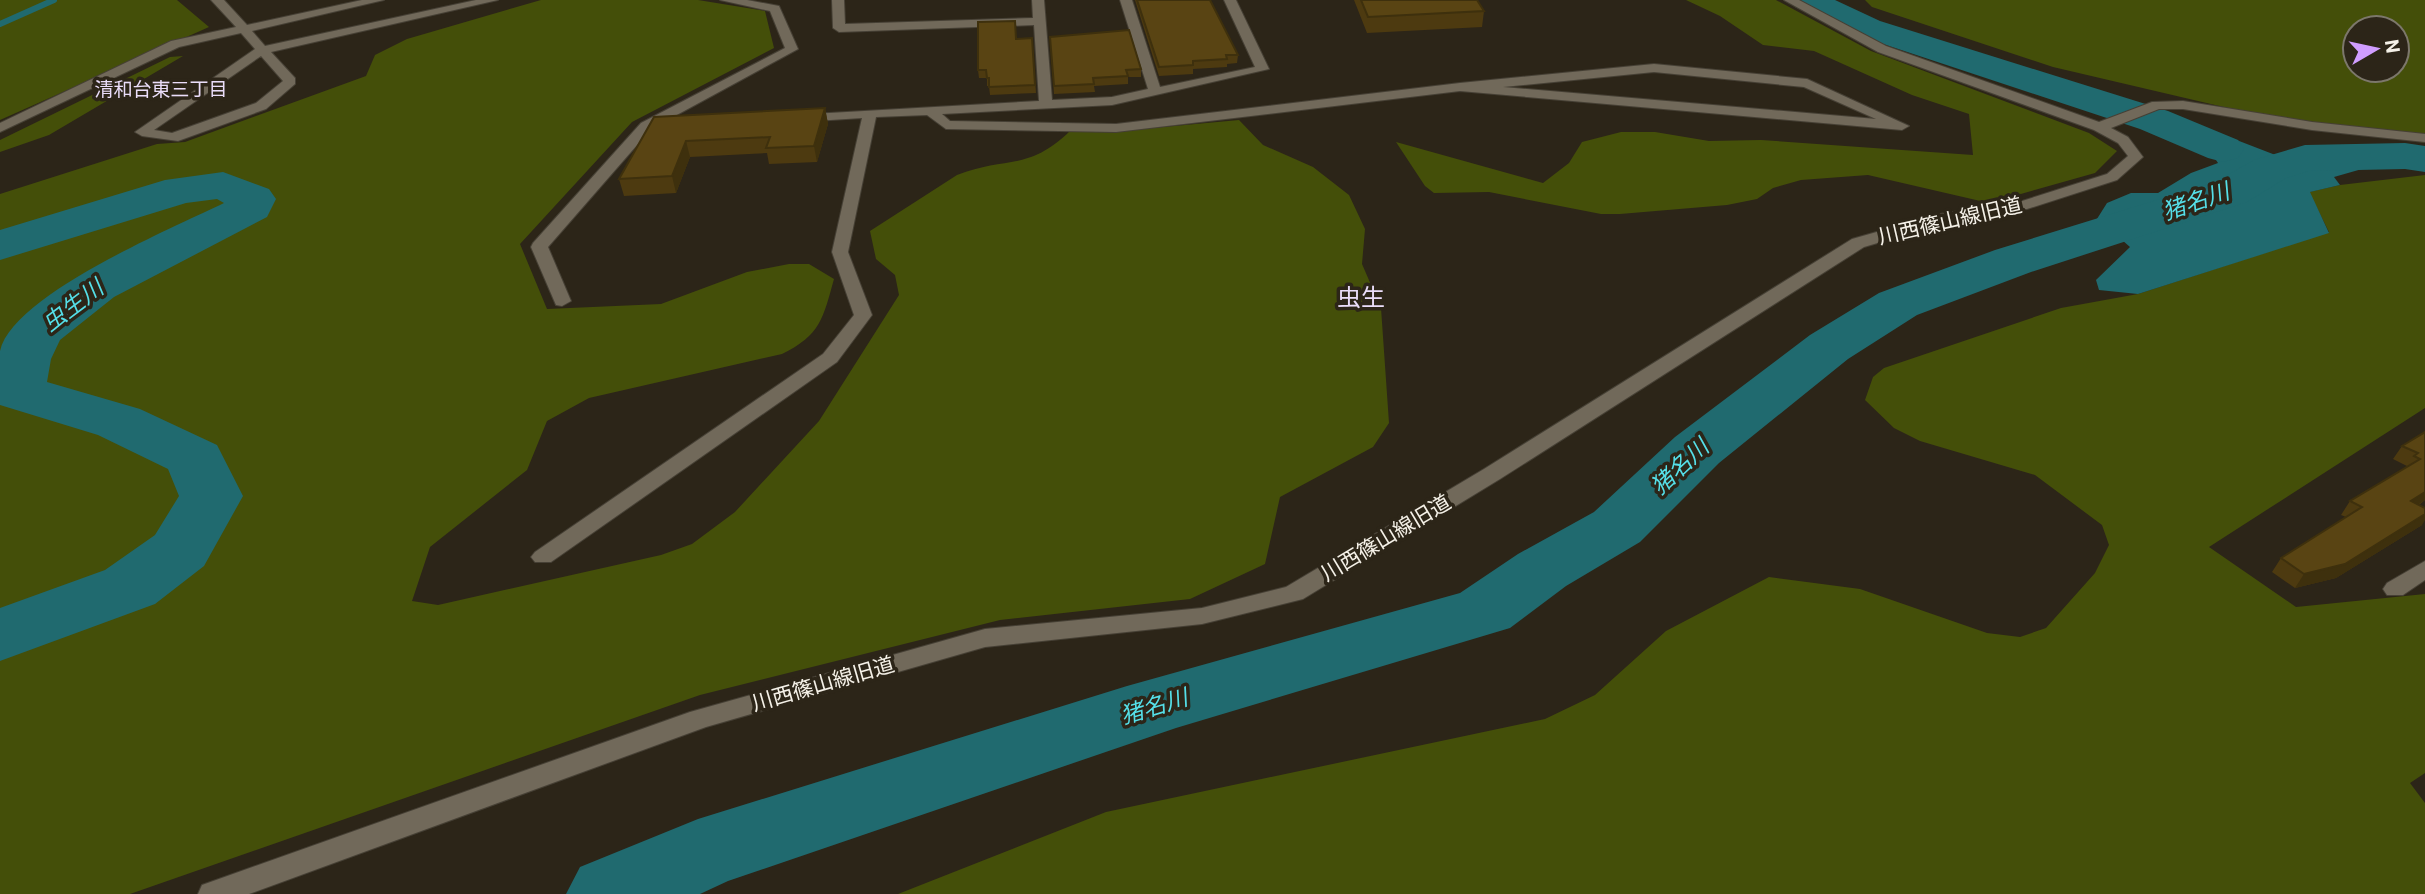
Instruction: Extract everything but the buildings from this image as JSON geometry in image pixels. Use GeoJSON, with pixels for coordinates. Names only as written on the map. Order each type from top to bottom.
{"type":"FeatureCollection","features":[{"type":"Feature","properties":{"kind":"street"},"geometry":{"type":"LineString","coordinates":[[221,0],[242,27],[262,50],[290,81],[261,106],[173,138],[142,132],[262,50],[492,0]]}},
{"type":"Feature","properties":{"kind":"street"},"geometry":{"type":"LineString","coordinates":[[0,128],[175,44],[242,27],[378,0]]}},
{"type":"Feature","properties":{"kind":"street"},"geometry":{"type":"LineString","coordinates":[[562,301],[539,247],[646,127],[792,49],[775,8],[726,0]]}},
{"type":"Feature","properties":{"kind":"street"},"geometry":{"type":"LineString","coordinates":[[838,0],[839,28],[1040,20]]}},
{"type":"Feature","properties":{"kind":"street"},"geometry":{"type":"LineString","coordinates":[[1038,0],[1046,104]]}},
{"type":"Feature","properties":{"kind":"street"},"geometry":{"type":"LineString","coordinates":[[1126,0],[1155,92]]}},
{"type":"Feature","properties":{"kind":"street"},"geometry":{"type":"LineString","coordinates":[[778,119],[1112,101],[1263,69],[1230,0]]}},
{"type":"Feature","properties":{"kind":"street","name":"川西篠山線旧道"},"geometry":{"type":"LineString","coordinates":[[213,894],[699,719],[985,638],[1202,616],[1294,593],[1492,474],[1858,243],[1940,219],[2021,206],[2112,177],[2136,157],[2123,140],[2104,125],[1882,49],[1790,0]]}},
{"type":"Feature","properties":{"kind":"street"},"geometry":{"type":"LineString","coordinates":[[930,111],[946,125],[1116,128],[1460,87],[1668,69],[1807,83],[1902,126],[1460,87]]}},
{"type":"Feature","properties":{"kind":"street"},"geometry":{"type":"LineString","coordinates":[[2104,125],[2157,105],[2183,105],[2312,126],[2425,138]]}},
{"type":"Feature","properties":{"kind":"street"},"geometry":{"type":"LineString","coordinates":[[543,557],[830,358],[863,315],[840,252],[870,114]]}},
{"type":"Feature","properties":{"kind":"street"},"geometry":{"type":"LineString","coordinates":[[646,127],[686,124]]}},
{"type":"Feature","properties":{"kind":"street"},"geometry":{"type":"LineString","coordinates":[[2395,589],[2425,569]]}},
{"type":"Feature","properties":{"kind":"green space"},"geometry":{"type":"Polygon","coordinates":[[[0,0],[177,0],[209,27],[0,120],[0,0]]]}},
{"type":"Feature","properties":{"kind":"green space"},"geometry":{"type":"Polygon","coordinates":[[[541,0],[698,0],[765,11],[774,48],[632,122],[520,244],[547,309],[661,304],[747,272],[789,264],[809,264],[834,279],[823,315],[813,332],[782,354],[589,398],[547,421],[527,470],[430,547],[412,601],[438,605],[661,555],[692,544],[735,512],[819,421],[899,295],[895,275],[876,259],[870,231],[957,175],[1028,158],[1055,144],[1070,131],[1120,131],[1239,120],[1263,145],[1313,167],[1349,195],[1365,229],[1362,264],[1381,308],[1389,423],[1373,447],[1280,497],[1265,564],[1190,599],[1000,620],[700,695],[130,894],[0,894],[0,194],[157,144],[185,142],[366,76],[375,55],[407,39],[541,0]]]}},
{"type":"Feature","properties":{"kind":"green space"},"geometry":{"type":"Polygon","coordinates":[[[1686,0],[1776,0],[1871,51],[2089,133],[2117,151],[2095,173],[1989,203],[1868,175],[1801,180],[1773,188],[1757,199],[1727,205],[1601,214],[1489,192],[1434,193],[1425,186],[1396,142],[1543,183],[1569,163],[1582,142],[1621,132],[1655,132],[1709,141],[1761,140],[1973,155],[1969,114],[1912,95],[1814,51],[1763,45],[1720,16],[1686,0]]]}},
{"type":"Feature","properties":{"kind":"green space"},"geometry":{"type":"Polygon","coordinates":[[[1865,0],[2425,0],[2425,143],[2245,112],[2053,67],[1872,7],[1865,0]]]}},
{"type":"Feature","properties":{"kind":"green space"},"geometry":{"type":"Polygon","coordinates":[[[183,56],[49,135],[0,152],[0,140],[170,57],[183,56]]]}},
{"type":"Feature","properties":{"kind":"green space"},"geometry":{"type":"Polygon","coordinates":[[[2425,175],[2425,408],[2209,547],[2296,607],[2425,594],[2425,773],[2410,783],[2425,803],[2425,894],[898,894],[1106,812],[1545,719],[1595,695],[1666,631],[1769,577],[1860,589],[1987,633],[2020,637],[2046,628],[2095,573],[2109,545],[2102,525],[2035,475],[1920,441],[1894,428],[1865,400],[1873,377],[1884,368],[2061,308],[2138,294],[2329,232],[2309,192],[2340,185],[2425,175]]]}},
{"type":"Feature","properties":{"kind":"water"},"geometry":{"type":"Polygon","coordinates":[[[2164,112],[2278,156],[2313,148],[2324,149],[2362,169],[2334,177],[2340,185],[2310,192],[2329,233],[2138,294],[2099,290],[2096,280],[2130,247],[2122,240],[2090,230],[2107,203],[2131,193],[2158,193],[2191,173],[2218,163],[2209,149],[2143,119],[2164,112]]]}},
{"type":"Feature","properties":{"kind":"waterway"},"geometry":{"type":"LineString","coordinates":[[0,24],[54,0]]}},
{"type":"Feature","properties":{"kind":"waterway","name":"猪名川"},"geometry":{"type":"LineString","coordinates":[[1807,0],[1868,28],[2154,120],[2223,149]]}},
{"type":"Feature","properties":{"kind":"waterway","name":"猪名川"},"geometry":{"type":"LineString","coordinates":[[611,894],[698,855],[1154,706],[1485,611],[1542,570],[1617,527],[1697,450],[1829,347],[1898,304],[2013,261],[2231,192],[2270,169],[2305,158],[2405,156],[2425,159]]}},
{"type":"Feature","properties":{"kind":"waterway","name":"虫生川"},"geometry":{"type":"LineString","coordinates":[[0,245],[181,190],[223,185],[253,199],[251,207],[96,286],[37,332],[23,359],[16,391],[119,422],[195,458],[211,496],[180,550],[130,587],[0,635]]}},
{"type":"Feature","properties":{"kind":"district","name":"清和台東三丁目"},"geometry":{"type":"Point","coordinates":[161,89]}},
{"type":"Feature","properties":{"kind":"district","name":"虫生"},"geometry":{"type":"Point","coordinates":[1361,298]}}]}
